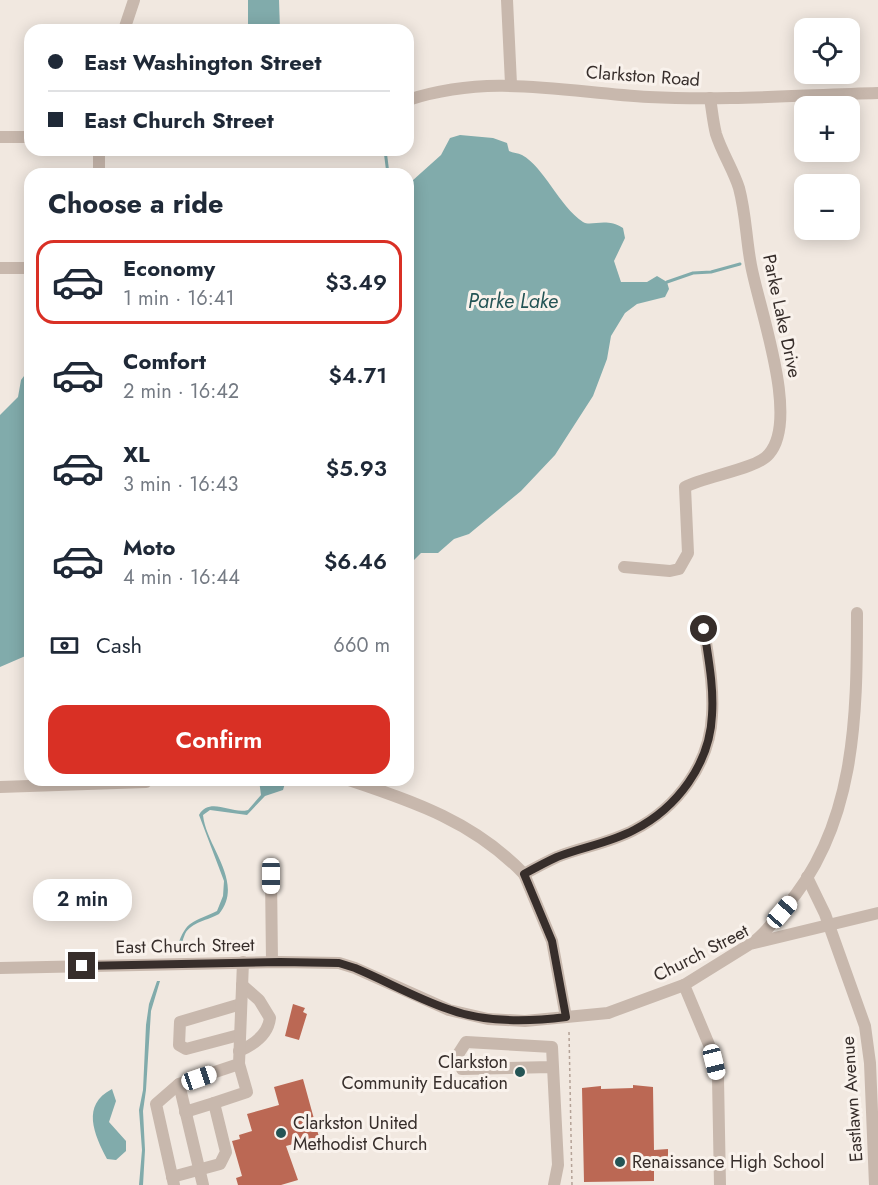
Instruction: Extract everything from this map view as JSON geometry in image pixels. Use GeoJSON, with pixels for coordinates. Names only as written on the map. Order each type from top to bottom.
{"type":"FeatureCollection","features":[{"type":"Feature","properties":{"kind":"street"},"geometry":{"type":"LineString","coordinates":[[126,24],[134,0]]}},
{"type":"Feature","properties":{"kind":"street"},"geometry":{"type":"LineString","coordinates":[[507,0],[511,84]]}},
{"type":"Feature","properties":{"kind":"street","name":"Clarkston Road"},"geometry":{"type":"LineString","coordinates":[[414,99],[457,89],[511,84],[649,97],[710,98],[878,93]]}},
{"type":"Feature","properties":{"kind":"street","name":"Parke Lake Drive"},"geometry":{"type":"LineString","coordinates":[[624,567],[670,571],[679,569],[686,561],[689,543],[685,487],[712,475],[759,462],[769,455],[779,439],[782,420],[780,392],[750,263],[739,189],[716,134],[710,98]]}},
{"type":"Feature","properties":{"kind":"street"},"geometry":{"type":"LineString","coordinates":[[0,137],[24,137]]}},
{"type":"Feature","properties":{"kind":"street"},"geometry":{"type":"LineString","coordinates":[[0,268],[24,268]]}},
{"type":"Feature","properties":{"kind":"street"},"geometry":{"type":"LineString","coordinates":[[750,944],[759,938],[793,899],[821,855],[838,811],[853,744],[857,699],[857,613]]}},
{"type":"Feature","properties":{"kind":"street"},"geometry":{"type":"LineString","coordinates":[[524,874],[558,856],[593,847],[634,830],[662,813],[682,794],[706,745],[712,716],[704,629]]}},
{"type":"Feature","properties":{"kind":"street"},"geometry":{"type":"LineString","coordinates":[[0,787],[29,786]]}},
{"type":"Feature","properties":{"kind":"street"},"geometry":{"type":"LineString","coordinates":[[367,786],[417,803],[462,824],[501,850],[524,874],[552,941],[566,1017]]}},
{"type":"Feature","properties":{"kind":"street"},"geometry":{"type":"LineString","coordinates":[[271,876],[272,962]]}},
{"type":"Feature","properties":{"kind":"street","name":"Eastlawn Avenue"},"geometry":{"type":"LineString","coordinates":[[807,877],[829,926],[865,1026],[870,1063],[875,1185]]}},
{"type":"Feature","properties":{"kind":"street","name":"Church Street"},"geometry":{"type":"LineString","coordinates":[[334,963],[355,968],[448,1010],[488,1019],[525,1021],[608,1013],[684,985],[750,944],[878,913]]}},
{"type":"Feature","properties":{"kind":"street"},"geometry":{"type":"LineString","coordinates":[[185,1112],[247,1092],[239,1058],[243,962]]}},
{"type":"Feature","properties":{"kind":"street","name":"East Church Street"},"geometry":{"type":"LineString","coordinates":[[0,968],[243,962],[334,963]]}},
{"type":"Feature","properties":{"kind":"street"},"geometry":{"type":"LineString","coordinates":[[214,1103],[226,1152],[220,1164],[173,1181],[156,1104],[179,1084],[239,1058],[265,1033],[270,1018],[259,1000],[242,985]]}},
{"type":"Feature","properties":{"kind":"street"},"geometry":{"type":"LineString","coordinates":[[684,985],[710,1047],[718,1078],[720,1185]]}},
{"type":"Feature","properties":{"kind":"street"},"geometry":{"type":"LineString","coordinates":[[239,1035],[186,1049],[179,1045],[180,1022],[241,1004]]}},
{"type":"Feature","properties":{"kind":"street"},"geometry":{"type":"LineString","coordinates":[[551,1068],[462,1069],[457,1056],[466,1042],[552,1047],[551,1068],[558,1165],[554,1185]]}},
{"type":"Feature","properties":{"kind":"street"},"geometry":{"type":"LineString","coordinates":[[179,1084],[203,1185]]}},
{"type":"Feature","properties":{"kind":"path"},"geometry":{"type":"LineString","coordinates":[[569,1032],[572,1185]]}},
{"type":"Feature","properties":{"kind":"water"},"geometry":{"type":"Polygon","coordinates":[[[248,0],[279,0],[280,24],[248,24],[248,0]]]}},
{"type":"Feature","properties":{"kind":"water","name":"Parke Lake"},"geometry":{"type":"Polygon","coordinates":[[[460,135],[493,138],[507,143],[509,151],[522,155],[537,168],[566,206],[583,222],[611,223],[623,228],[625,238],[614,261],[621,282],[647,282],[657,276],[667,282],[669,289],[665,297],[637,304],[625,313],[611,336],[607,359],[593,396],[555,455],[521,491],[469,534],[454,539],[438,553],[421,553],[414,560],[414,179],[441,155],[450,138],[460,135]]]}},
{"type":"Feature","properties":{"kind":"water"},"geometry":{"type":"Polygon","coordinates":[[[24,376],[24,657],[0,667],[0,415],[18,397],[24,376]]]}},
{"type":"Feature","properties":{"kind":"water"},"geometry":{"type":"Polygon","coordinates":[[[260,786],[284,786],[283,790],[265,796],[247,815],[210,810],[203,815],[226,877],[228,890],[226,902],[219,914],[188,930],[179,953],[175,952],[182,934],[189,925],[217,911],[223,896],[224,881],[199,815],[209,807],[215,806],[248,810],[261,795],[260,786]]]}},
{"type":"Feature","properties":{"kind":"water"},"geometry":{"type":"Polygon","coordinates":[[[157,981],[160,981],[151,1011],[143,1111],[145,1150],[143,1185],[139,1185],[142,1150],[139,1110],[143,1090],[146,1025],[149,1004],[157,981]]]}},
{"type":"Feature","properties":{"kind":"water"},"geometry":{"type":"Polygon","coordinates":[[[112,1089],[116,1101],[109,1122],[126,1141],[126,1151],[116,1160],[107,1159],[98,1140],[93,1121],[96,1103],[112,1089]]]}},
{"type":"Feature","properties":{"kind":"building"},"geometry":{"type":"Polygon","coordinates":[[[293,1004],[305,1008],[303,1012],[307,1014],[299,1040],[285,1036],[293,1004]]]}},
{"type":"Feature","properties":{"kind":"building","name":"Clarkston United Methodist Church"},"geometry":{"type":"Polygon","coordinates":[[[303,1079],[319,1137],[286,1146],[298,1180],[281,1185],[238,1185],[236,1178],[242,1176],[232,1141],[240,1139],[239,1135],[252,1131],[247,1114],[279,1105],[274,1087],[303,1079]]]}},
{"type":"Feature","properties":{"kind":"building"},"geometry":{"type":"Polygon","coordinates":[[[633,1085],[653,1087],[654,1150],[668,1149],[668,1161],[654,1161],[654,1181],[584,1182],[582,1088],[601,1086],[601,1089],[633,1088],[633,1085]]]}},
{"type":"Feature","properties":{"kind":"waterway"},"geometry":{"type":"LineString","coordinates":[[386,156],[387,168]]}},
{"type":"Feature","properties":{"kind":"waterway"},"geometry":{"type":"LineString","coordinates":[[667,282],[693,273],[711,272],[740,264]]}},
{"type":"Feature","properties":{"kind":"place","name":"Clarkston Community Education"},"geometry":{"type":"Point","coordinates":[520,1072]}},
{"type":"Feature","properties":{"kind":"place","name":"Clarkston United Methodist Church"},"geometry":{"type":"Point","coordinates":[281,1133]}},
{"type":"Feature","properties":{"kind":"place","name":"Renaissance High School"},"geometry":{"type":"Point","coordinates":[620,1162]}},
{"type":"Feature","properties":{"kind":"route"},"geometry":{"type":"LineString","coordinates":[[82,966],[243,962],[339,963],[386,981],[448,1010],[488,1019],[525,1021],[566,1017],[552,941],[524,874],[558,856],[593,847],[634,830],[662,813],[682,794],[696,771],[706,745],[712,716],[711,682],[704,629]]}}]}
